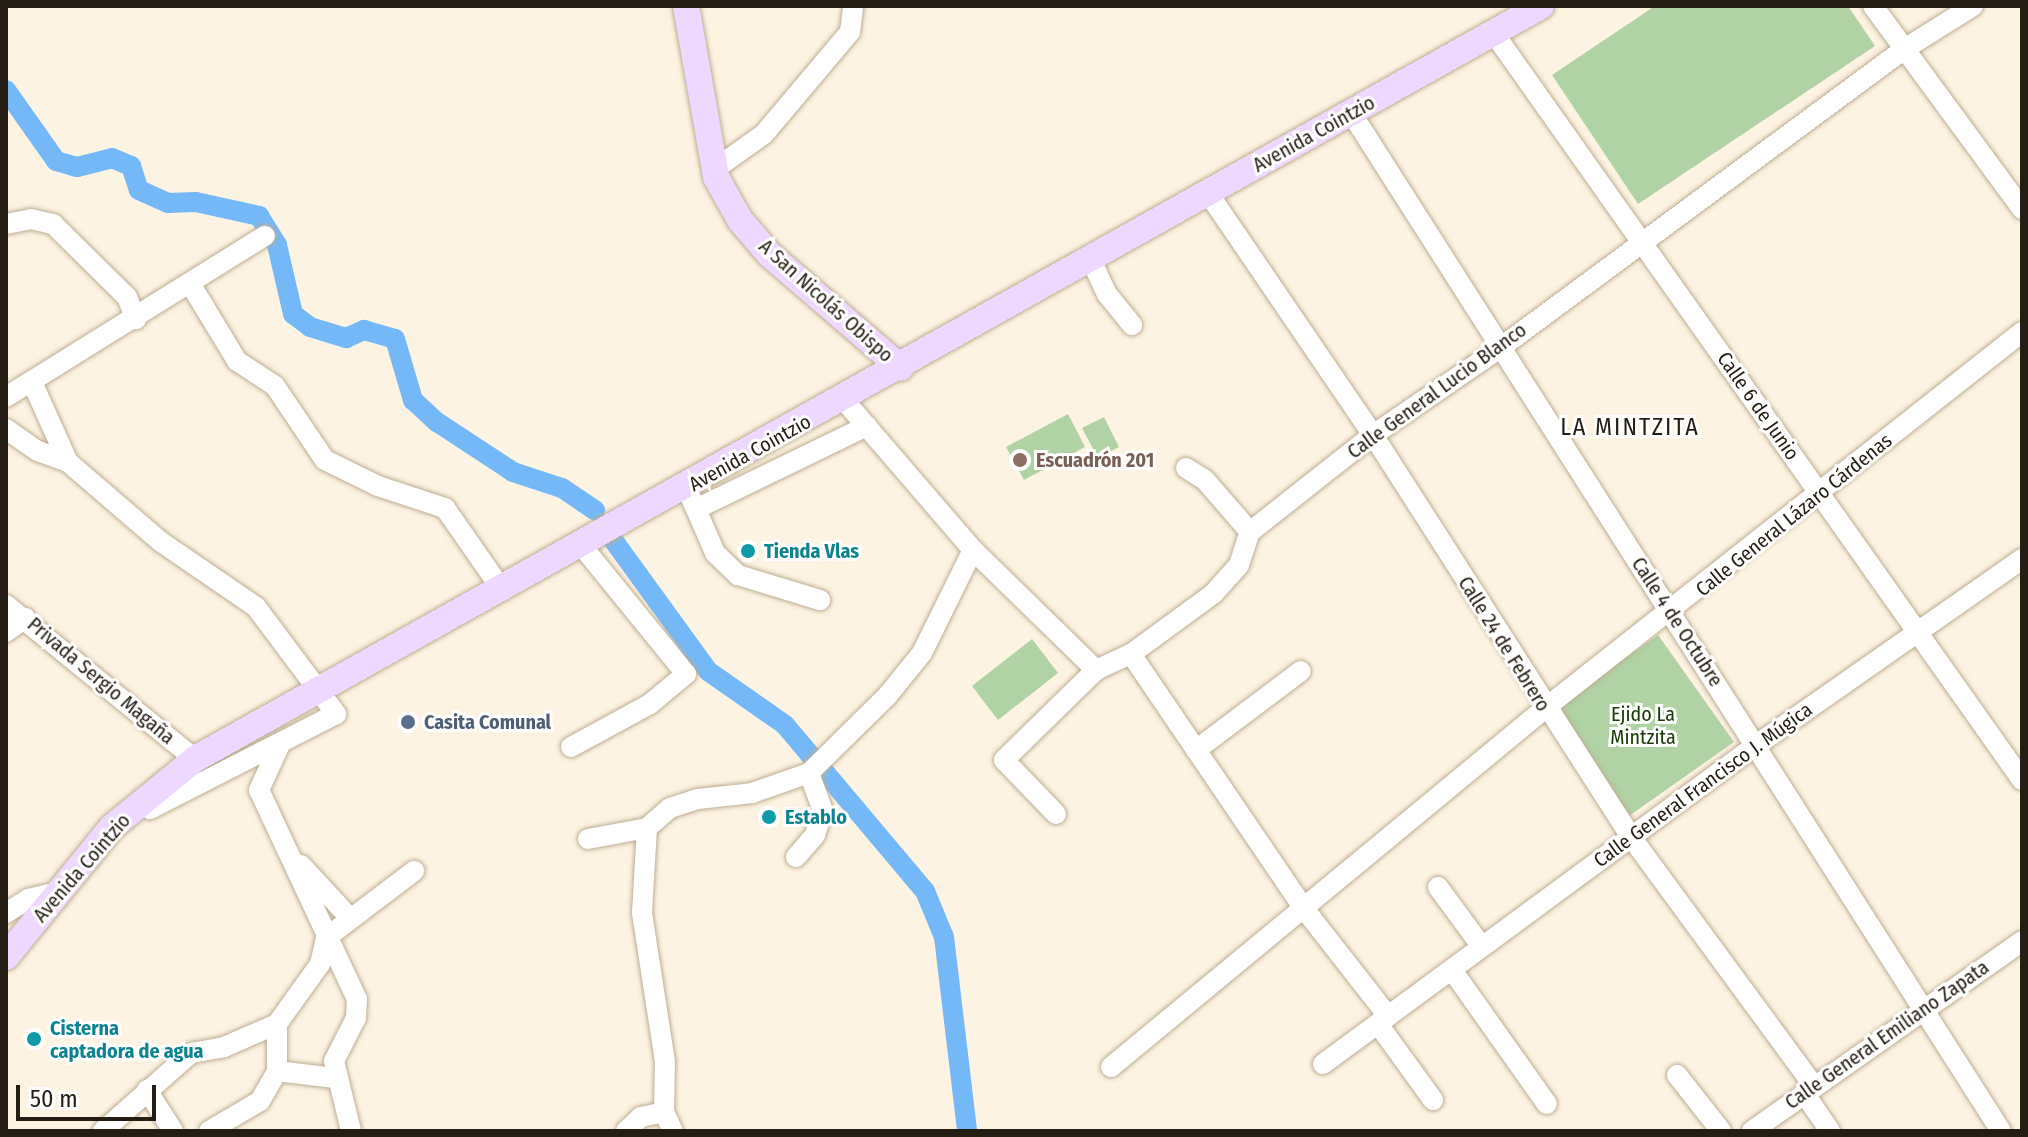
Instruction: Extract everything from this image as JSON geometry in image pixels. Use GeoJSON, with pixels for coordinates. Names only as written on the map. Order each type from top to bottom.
{"type":"FeatureCollection","features":[{"type":"Feature","properties":{"kind":"main road","name":"A San Nicolás Obispo"},"geometry":{"type":"LineString","coordinates":[[686,6],[715,169],[740,220],[769,254],[901,368]]}},
{"type":"Feature","properties":{"kind":"main road","name":"Avenida Cointzio"},"geometry":{"type":"LineString","coordinates":[[6,957],[112,827],[195,759],[582,546],[691,499],[844,400],[1541,6]]}},
{"type":"Feature","properties":{"kind":"street"},"geometry":{"type":"LineString","coordinates":[[715,169],[764,134],[850,32],[853,6]]}},
{"type":"Feature","properties":{"kind":"street"},"geometry":{"type":"LineString","coordinates":[[1873,6],[2021,204]]}},
{"type":"Feature","properties":{"kind":"street","name":"Calle General Lucio Blanco"},"geometry":{"type":"LineString","coordinates":[[1250,532],[1373,435],[1500,348],[1641,240],[1903,50],[1973,6]]}},
{"type":"Feature","properties":{"kind":"street","name":"Calle 6 de Junio"},"geometry":{"type":"LineString","coordinates":[[1493,32],[2022,780]]}},
{"type":"Feature","properties":{"kind":"street","name":"Calle 4 de Octubre"},"geometry":{"type":"LineString","coordinates":[[1352,114],[2001,1131]]}},
{"type":"Feature","properties":{"kind":"street","name":"Calle 24 de Febrero"},"geometry":{"type":"LineString","coordinates":[[1208,193],[1373,435],[1544,709],[1809,1089],[1830,1131]]}},
{"type":"Feature","properties":{"kind":"street"},"geometry":{"type":"LineString","coordinates":[[6,224],[31,219],[53,224],[127,297],[136,319]]}},
{"type":"Feature","properties":{"kind":"street"},"geometry":{"type":"LineString","coordinates":[[6,397],[191,285],[265,236]]}},
{"type":"Feature","properties":{"kind":"street"},"geometry":{"type":"LineString","coordinates":[[1091,260],[1107,294],[1132,325]]}},
{"type":"Feature","properties":{"kind":"street"},"geometry":{"type":"LineString","coordinates":[[191,285],[237,361],[275,386],[325,460],[378,486],[445,508],[502,590]]}},
{"type":"Feature","properties":{"kind":"street","name":"Calle General Lázaro Cárdenas"},"geometry":{"type":"LineString","coordinates":[[1111,1067],[1544,709],[1671,613],[2022,332]]}},
{"type":"Feature","properties":{"kind":"street"},"geometry":{"type":"LineString","coordinates":[[32,382],[68,462]]}},
{"type":"Feature","properties":{"kind":"street"},"geometry":{"type":"LineString","coordinates":[[844,400],[973,550],[1096,670]]}},
{"type":"Feature","properties":{"kind":"street"},"geometry":{"type":"LineString","coordinates":[[820,600],[738,575],[715,553],[691,499],[867,426]]}},
{"type":"Feature","properties":{"kind":"street"},"geometry":{"type":"LineString","coordinates":[[6,429],[38,451],[68,462],[161,542],[256,607],[336,714],[112,827]]}},
{"type":"Feature","properties":{"kind":"street"},"geometry":{"type":"LineString","coordinates":[[1056,814],[1004,760],[1096,670],[1131,654],[1213,594],[1239,565],[1250,532],[1205,480],[1186,468]]}},
{"type":"Feature","properties":{"kind":"street"},"geometry":{"type":"LineString","coordinates":[[571,747],[650,704],[686,674],[582,546]]}},
{"type":"Feature","properties":{"kind":"street"},"geometry":{"type":"LineString","coordinates":[[588,839],[647,828],[684,804],[752,793],[814,767],[888,695],[922,653],[973,550]]}},
{"type":"Feature","properties":{"kind":"street","name":"Calle General Francisco J. Múgica"},"geometry":{"type":"LineString","coordinates":[[1323,1064],[1755,746],[2022,559]]}},
{"type":"Feature","properties":{"kind":"street","name":"Privada Sergio Magaña"},"geometry":{"type":"LineString","coordinates":[[6,605],[195,759]]}},
{"type":"Feature","properties":{"kind":"street"},"geometry":{"type":"LineString","coordinates":[[6,632],[25,618]]}},
{"type":"Feature","properties":{"kind":"street"},"geometry":{"type":"LineString","coordinates":[[1131,654],[1383,1020],[1433,1100]]}},
{"type":"Feature","properties":{"kind":"street"},"geometry":{"type":"LineString","coordinates":[[1196,750],[1301,671]]}},
{"type":"Feature","properties":{"kind":"street"},"geometry":{"type":"LineString","coordinates":[[281,742],[259,790],[357,999],[356,1018],[334,1061],[335,1078],[351,1131]]}},
{"type":"Feature","properties":{"kind":"street"},"geometry":{"type":"LineString","coordinates":[[796,857],[811,843],[823,811],[814,767]]}},
{"type":"Feature","properties":{"kind":"street"},"geometry":{"type":"LineString","coordinates":[[647,828],[642,913],[665,1061],[664,1112],[673,1131]]}},
{"type":"Feature","properties":{"kind":"street"},"geometry":{"type":"LineString","coordinates":[[290,853],[349,917]]}},
{"type":"Feature","properties":{"kind":"street"},"geometry":{"type":"LineString","coordinates":[[103,1131],[191,1053],[224,1047],[277,1024],[320,964],[326,938],[349,917],[414,871]]}},
{"type":"Feature","properties":{"kind":"street"},"geometry":{"type":"LineString","coordinates":[[1438,887],[1482,947]]}},
{"type":"Feature","properties":{"kind":"street"},"geometry":{"type":"LineString","coordinates":[[6,913],[28,899],[59,892]]}},
{"type":"Feature","properties":{"kind":"street","name":"Calle General Emiliano Zapata"},"geometry":{"type":"LineString","coordinates":[[1752,1131],[2022,941]]}},
{"type":"Feature","properties":{"kind":"street"},"geometry":{"type":"LineString","coordinates":[[1452,970],[1547,1104]]}},
{"type":"Feature","properties":{"kind":"street"},"geometry":{"type":"LineString","coordinates":[[209,1131],[260,1101],[277,1071],[277,1024]]}},
{"type":"Feature","properties":{"kind":"street"},"geometry":{"type":"LineString","coordinates":[[277,1071],[335,1078]]}},
{"type":"Feature","properties":{"kind":"street"},"geometry":{"type":"LineString","coordinates":[[1677,1075],[1721,1131]]}},
{"type":"Feature","properties":{"kind":"street"},"geometry":{"type":"LineString","coordinates":[[147,1090],[173,1131]]}},
{"type":"Feature","properties":{"kind":"street"},"geometry":{"type":"LineString","coordinates":[[626,1131],[641,1117],[664,1112]]}},
{"type":"Feature","properties":{"kind":"green space"},"geometry":{"type":"Polygon","coordinates":[[[1655,6],[1848,6],[1875,46],[1638,204],[1552,75],[1655,6]]]}},
{"type":"Feature","properties":{"kind":"green space"},"geometry":{"type":"Polygon","coordinates":[[[1068,414],[1085,447],[1024,480],[1006,447],[1068,414]]]}},
{"type":"Feature","properties":{"kind":"green space"},"geometry":{"type":"Polygon","coordinates":[[[1104,417],[1119,447],[1098,458],[1082,428],[1104,417]]]}},
{"type":"Feature","properties":{"kind":"green space","name":"Ejido La Mintzita"},"geometry":{"type":"Polygon","coordinates":[[[1658,635],[1734,742],[1629,816],[1553,709],[1658,635]]]}},
{"type":"Feature","properties":{"kind":"green space"},"geometry":{"type":"Polygon","coordinates":[[[1032,639],[1058,673],[998,720],[972,686],[1032,639]]]}},
{"type":"Feature","properties":{"kind":"waterway"},"geometry":{"type":"LineString","coordinates":[[6,90],[56,161],[77,167],[112,158],[131,166],[139,190],[168,203],[196,202],[259,216],[277,245],[293,314],[310,327],[346,338],[364,330],[395,339],[413,400],[437,422],[513,472],[562,488],[595,510]]}},
{"type":"Feature","properties":{"kind":"waterway"},"geometry":{"type":"LineString","coordinates":[[611,537],[708,671],[785,725],[925,891],[944,937],[967,1131]]}},
{"type":"Feature","properties":{"kind":"place","name":"Escuadrón 201"},"geometry":{"type":"Point","coordinates":[1020,460]}},
{"type":"Feature","properties":{"kind":"place","name":"Tienda Vlas"},"geometry":{"type":"Point","coordinates":[748,551]}},
{"type":"Feature","properties":{"kind":"place","name":"Casita Comunal"},"geometry":{"type":"Point","coordinates":[408,722]}},
{"type":"Feature","properties":{"kind":"place","name":"Establo"},"geometry":{"type":"Point","coordinates":[769,817]}},
{"type":"Feature","properties":{"kind":"place","name":"Cisterna captadora de agua"},"geometry":{"type":"Point","coordinates":[34,1039]}},
{"type":"Feature","properties":{"kind":"district","name":"LA MINTZITA"},"geometry":{"type":"Point","coordinates":[1630,428]}}]}
